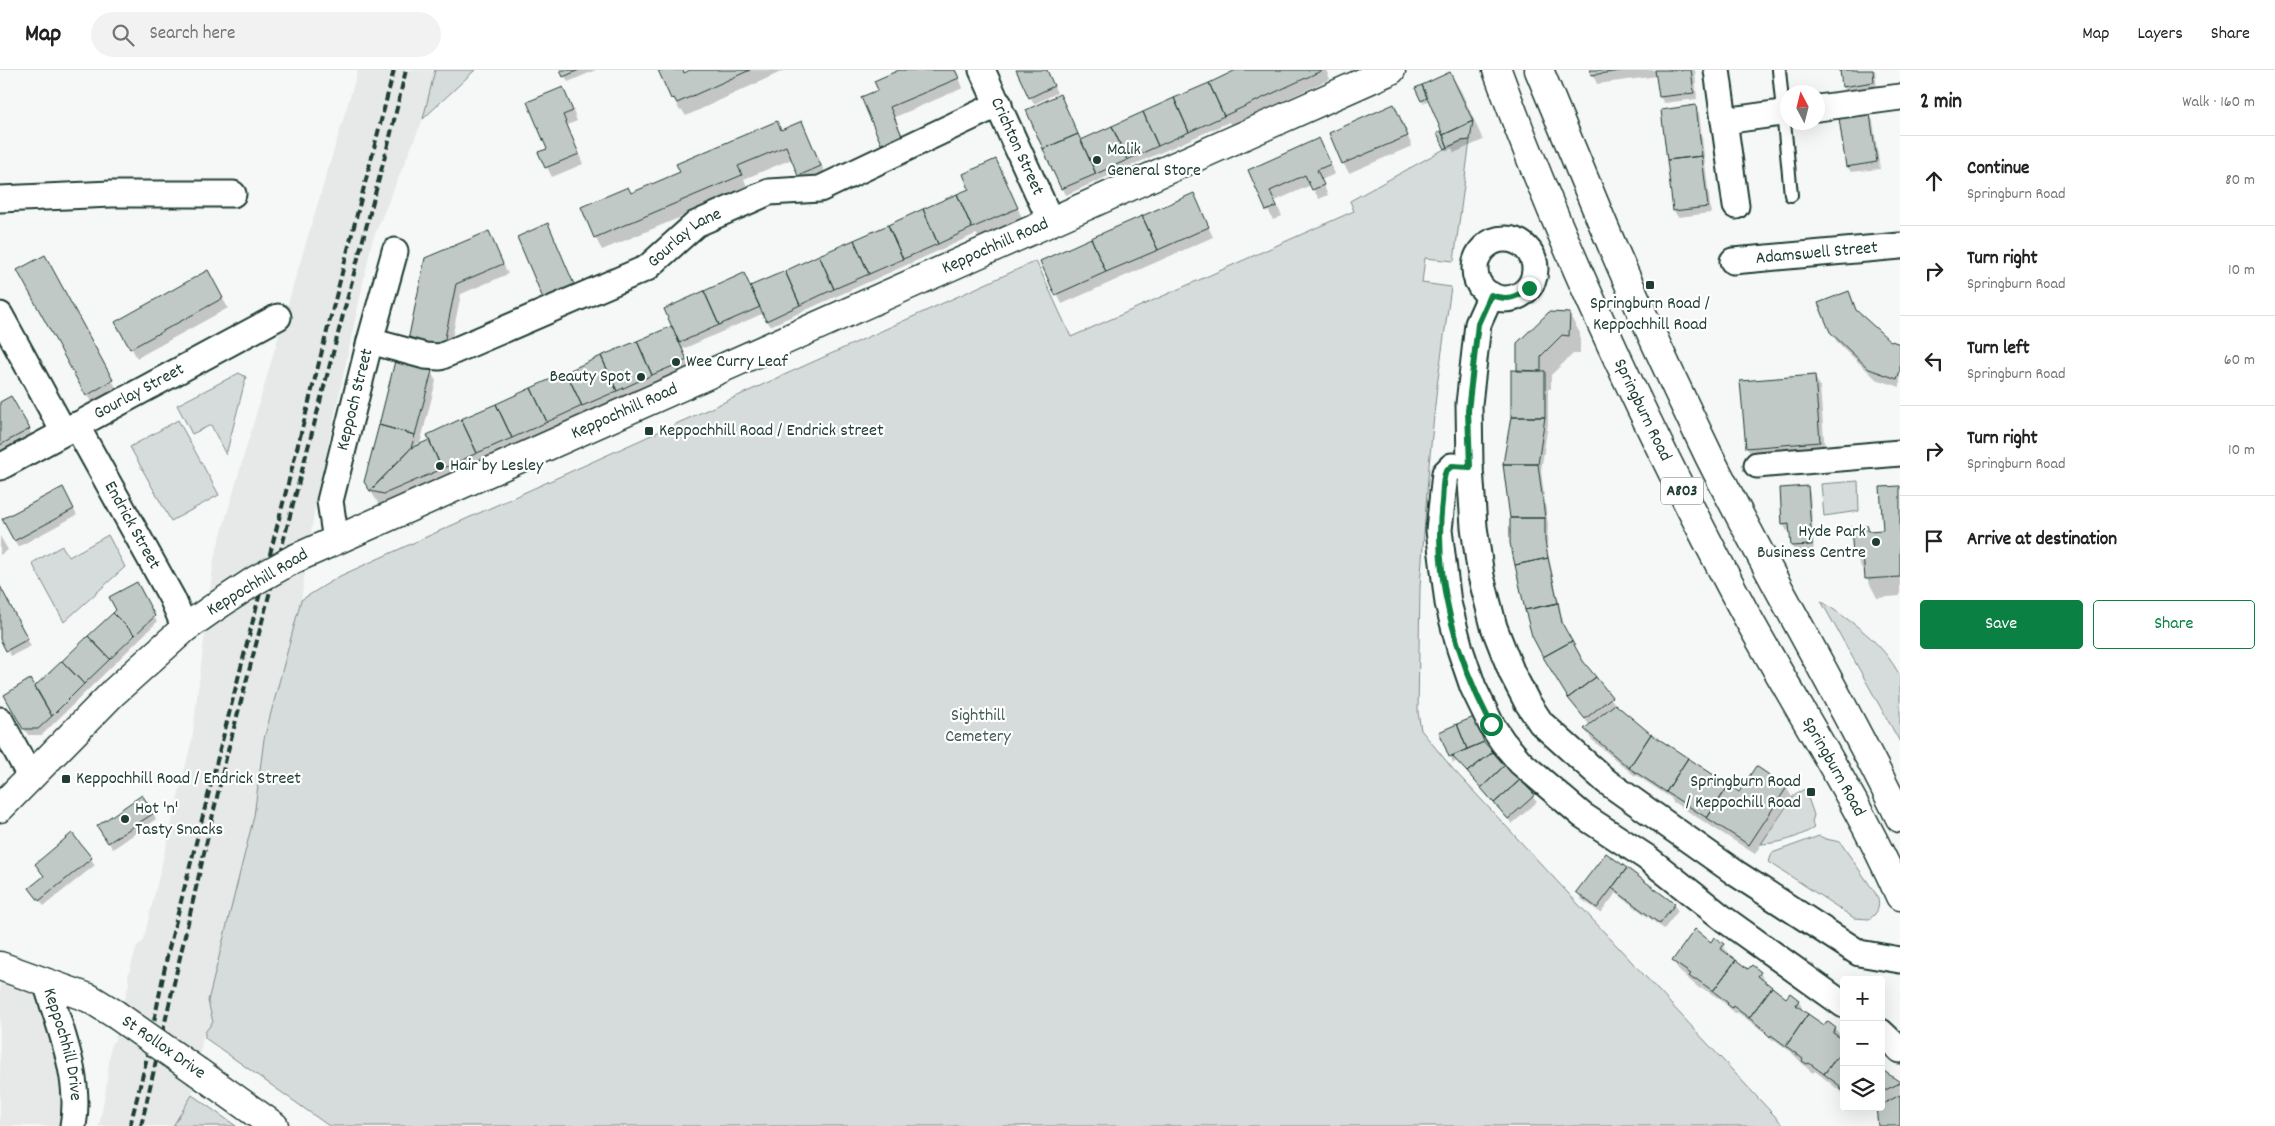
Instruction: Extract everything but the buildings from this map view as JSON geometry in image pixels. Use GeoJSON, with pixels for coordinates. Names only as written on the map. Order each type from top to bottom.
{"type":"FeatureCollection","features":[{"type":"Feature","properties":{"kind":"street","name":"Crichton Street"},"geometry":{"type":"LineString","coordinates":[[982,70],[1051,222]]}},
{"type":"Feature","properties":{"kind":"street","name":"Keppochhill Road"},"geometry":{"type":"LineString","coordinates":[[0,808],[114,692],[185,628],[256,580],[294,559],[1051,222],[1355,77],[1391,70]]}},
{"type":"Feature","properties":{"kind":"street","name":"Springburn Road"},"geometry":{"type":"LineString","coordinates":[[1496,70],[1566,244],[1644,414],[1736,597],[1854,804],[1900,896]]}},
{"type":"Feature","properties":{"kind":"street","name":"Springburn Road"},"geometry":{"type":"LineString","coordinates":[[1539,70],[1595,206],[1670,375],[1752,540],[1860,735],[1900,818]]}},
{"type":"Feature","properties":{"kind":"street"},"geometry":{"type":"LineString","coordinates":[[1717,70],[1736,206]]}},
{"type":"Feature","properties":{"kind":"street"},"geometry":{"type":"LineString","coordinates":[[1825,107],[1900,97]]}},
{"type":"Feature","properties":{"kind":"street","name":"Gourlay Lane"},"geometry":{"type":"LineString","coordinates":[[370,341],[425,356],[440,357],[647,268],[696,224],[769,192],[820,189],[999,104]]}},
{"type":"Feature","properties":{"kind":"street"},"geometry":{"type":"LineString","coordinates":[[1724,120],[1780,113]]}},
{"type":"Feature","properties":{"kind":"street"},"geometry":{"type":"LineString","coordinates":[[0,199],[111,194],[233,194]]}},
{"type":"Feature","properties":{"kind":"street","name":"Adamswell Street"},"geometry":{"type":"LineString","coordinates":[[1733,261],[1900,246]]}},
{"type":"Feature","properties":{"kind":"street","name":"Keppoch Street"},"geometry":{"type":"LineString","coordinates":[[336,540],[330,502],[370,341],[394,256]]}},
{"type":"Feature","properties":{"kind":"street"},"geometry":{"type":"LineString","coordinates":[[1491,295],[1478,324],[1468,411],[1470,467],[1477,549],[1489,611],[1512,673],[1527,702],[1541,723],[1607,782],[1737,874],[1859,953],[1900,960]]}},
{"type":"Feature","properties":{"kind":"street","name":"Endrick Street"},"geometry":{"type":"LineString","coordinates":[[0,315],[172,598],[185,628]]}},
{"type":"Feature","properties":{"kind":"street","name":"Gourlay Street"},"geometry":{"type":"LineString","coordinates":[[0,467],[278,317]]}},
{"type":"Feature","properties":{"kind":"street"},"geometry":{"type":"LineString","coordinates":[[1757,465],[1900,453]]}},
{"type":"Feature","properties":{"kind":"street"},"geometry":{"type":"LineString","coordinates":[[1470,467],[1452,466],[1445,473],[1440,511],[1440,542],[1445,586],[1455,633],[1471,680],[1491,724],[1521,763],[1546,786],[1598,826],[1646,857],[1724,919],[1840,1002]]}},
{"type":"Feature","properties":{"kind":"street"},"geometry":{"type":"LineString","coordinates":[[0,720],[30,776]]}},
{"type":"Feature","properties":{"kind":"street","name":"Keppochhill Drive"},"geometry":{"type":"LineString","coordinates":[[0,966],[46,982],[73,1076],[75,1110],[73,1126]]}},
{"type":"Feature","properties":{"kind":"street","name":"St Rollox Drive"},"geometry":{"type":"LineString","coordinates":[[46,982],[89,998],[115,1014],[274,1126]]}},
{"type":"Feature","properties":{"kind":"street"},"geometry":{"type":"LineString","coordinates":[[1885,1036],[1900,1050]]}},
{"type":"Feature","properties":{"kind":"lane"},"geometry":{"type":"LineString","coordinates":[[1779,70],[1781,85]]}},
{"type":"Feature","properties":{"kind":"lane"},"geometry":{"type":"LineString","coordinates":[[1786,130],[1790,195]]}},
{"type":"Feature","properties":{"kind":"shaded area"},"geometry":{"type":"Polygon","coordinates":[[[358,70],[435,70],[423,119],[372,241],[314,512],[301,600],[264,739],[254,816],[208,1001],[213,1022],[203,1037],[192,1095],[173,1126],[99,1126],[106,1089],[111,1044],[115,1040],[129,983],[128,976],[137,946],[143,942],[192,739],[214,559],[358,70]]]}},
{"type":"Feature","properties":{"kind":"shaded area"},"geometry":{"type":"Polygon","coordinates":[[[0,966],[46,982],[73,1126],[0,1126],[0,966]]]}},
{"type":"Feature","properties":{"kind":"green space"},"geometry":{"type":"Polygon","coordinates":[[[435,70],[475,70],[423,119],[435,70]]]}},
{"type":"Feature","properties":{"kind":"green space","name":"Sighthill Cemetery"},"geometry":{"type":"Polygon","coordinates":[[[1470,140],[1454,261],[1425,258],[1422,283],[1451,287],[1437,386],[1420,587],[1418,712],[1421,730],[1452,768],[1784,1126],[329,1126],[205,1038],[205,1032],[213,1022],[208,1001],[254,816],[264,739],[301,600],[340,576],[1036,261],[1071,337],[1354,211],[1350,201],[1448,147],[1461,141],[1470,140]]]}},
{"type":"Feature","properties":{"kind":"green space"},"geometry":{"type":"Polygon","coordinates":[[[239,373],[246,377],[226,455],[211,425],[192,434],[177,405],[239,373]]]}},
{"type":"Feature","properties":{"kind":"green space"},"geometry":{"type":"Polygon","coordinates":[[[178,420],[219,495],[171,521],[130,447],[178,420]]]}},
{"type":"Feature","properties":{"kind":"green space"},"geometry":{"type":"Polygon","coordinates":[[[1858,481],[1859,511],[1824,516],[1821,484],[1858,481]]]}},
{"type":"Feature","properties":{"kind":"green space"},"geometry":{"type":"Polygon","coordinates":[[[108,535],[125,567],[64,622],[32,563],[62,546],[69,557],[108,535]]]}},
{"type":"Feature","properties":{"kind":"green space"},"geometry":{"type":"Polygon","coordinates":[[[1821,601],[1875,642],[1900,676],[1900,742],[1821,601]]]}},
{"type":"Feature","properties":{"kind":"green space"},"geometry":{"type":"Polygon","coordinates":[[[1805,789],[1814,815],[1812,822],[1814,828],[1789,839],[1761,844],[1795,794],[1805,789]]]}},
{"type":"Feature","properties":{"kind":"green space"},"geometry":{"type":"Polygon","coordinates":[[[1819,836],[1840,842],[1876,894],[1878,908],[1869,919],[1854,918],[1769,862],[1772,853],[1819,836]]]}},
{"type":"Feature","properties":{"kind":"green space"},"geometry":{"type":"Polygon","coordinates":[[[192,1095],[236,1126],[173,1126],[192,1095]]]}},
{"type":"Feature","properties":{"kind":"railway"},"geometry":{"type":"LineString","coordinates":[[130,1126],[145,1066],[168,952],[394,70]]}},
{"type":"Feature","properties":{"kind":"railway"},"geometry":{"type":"LineString","coordinates":[[141,1126],[226,758],[406,70]]}},
{"type":"Feature","properties":{"kind":"place","name":"Malik General Store"},"geometry":{"type":"Point","coordinates":[1097,160]}},
{"type":"Feature","properties":{"kind":"place","name":"Springburn Road / Keppochhill Road"},"geometry":{"type":"Point","coordinates":[1650,285]}},
{"type":"Feature","properties":{"kind":"place","name":"Wee Curry Leaf"},"geometry":{"type":"Point","coordinates":[676,362]}},
{"type":"Feature","properties":{"kind":"place","name":"Beauty Spot"},"geometry":{"type":"Point","coordinates":[641,377]}},
{"type":"Feature","properties":{"kind":"place","name":"Keppochhill Road / Endrick street"},"geometry":{"type":"Point","coordinates":[649,431]}},
{"type":"Feature","properties":{"kind":"place","name":"Hair by Lesley"},"geometry":{"type":"Point","coordinates":[440,466]}},
{"type":"Feature","properties":{"kind":"place","name":"Hyde Park Business Centre"},"geometry":{"type":"Point","coordinates":[1876,542]}},
{"type":"Feature","properties":{"kind":"place","name":"Keppochhill Road / Endrick Street"},"geometry":{"type":"Point","coordinates":[66,779]}},
{"type":"Feature","properties":{"kind":"place","name":"Springburn Road / Keppochill Road"},"geometry":{"type":"Point","coordinates":[1811,792]}},
{"type":"Feature","properties":{"kind":"place","name":"Hot 'n' Tasty Snacks"},"geometry":{"type":"Point","coordinates":[125,819]}},
{"type":"Feature","properties":{"kind":"route"},"geometry":{"type":"LineString","coordinates":[[1491,724],[1468,674],[1451,619],[1442,570],[1439,530],[1440,511],[1446,471],[1452,466],[1470,467],[1468,411],[1478,324],[1481,315],[1491,295],[1501,299],[1511,298],[1529,288]]}}]}
